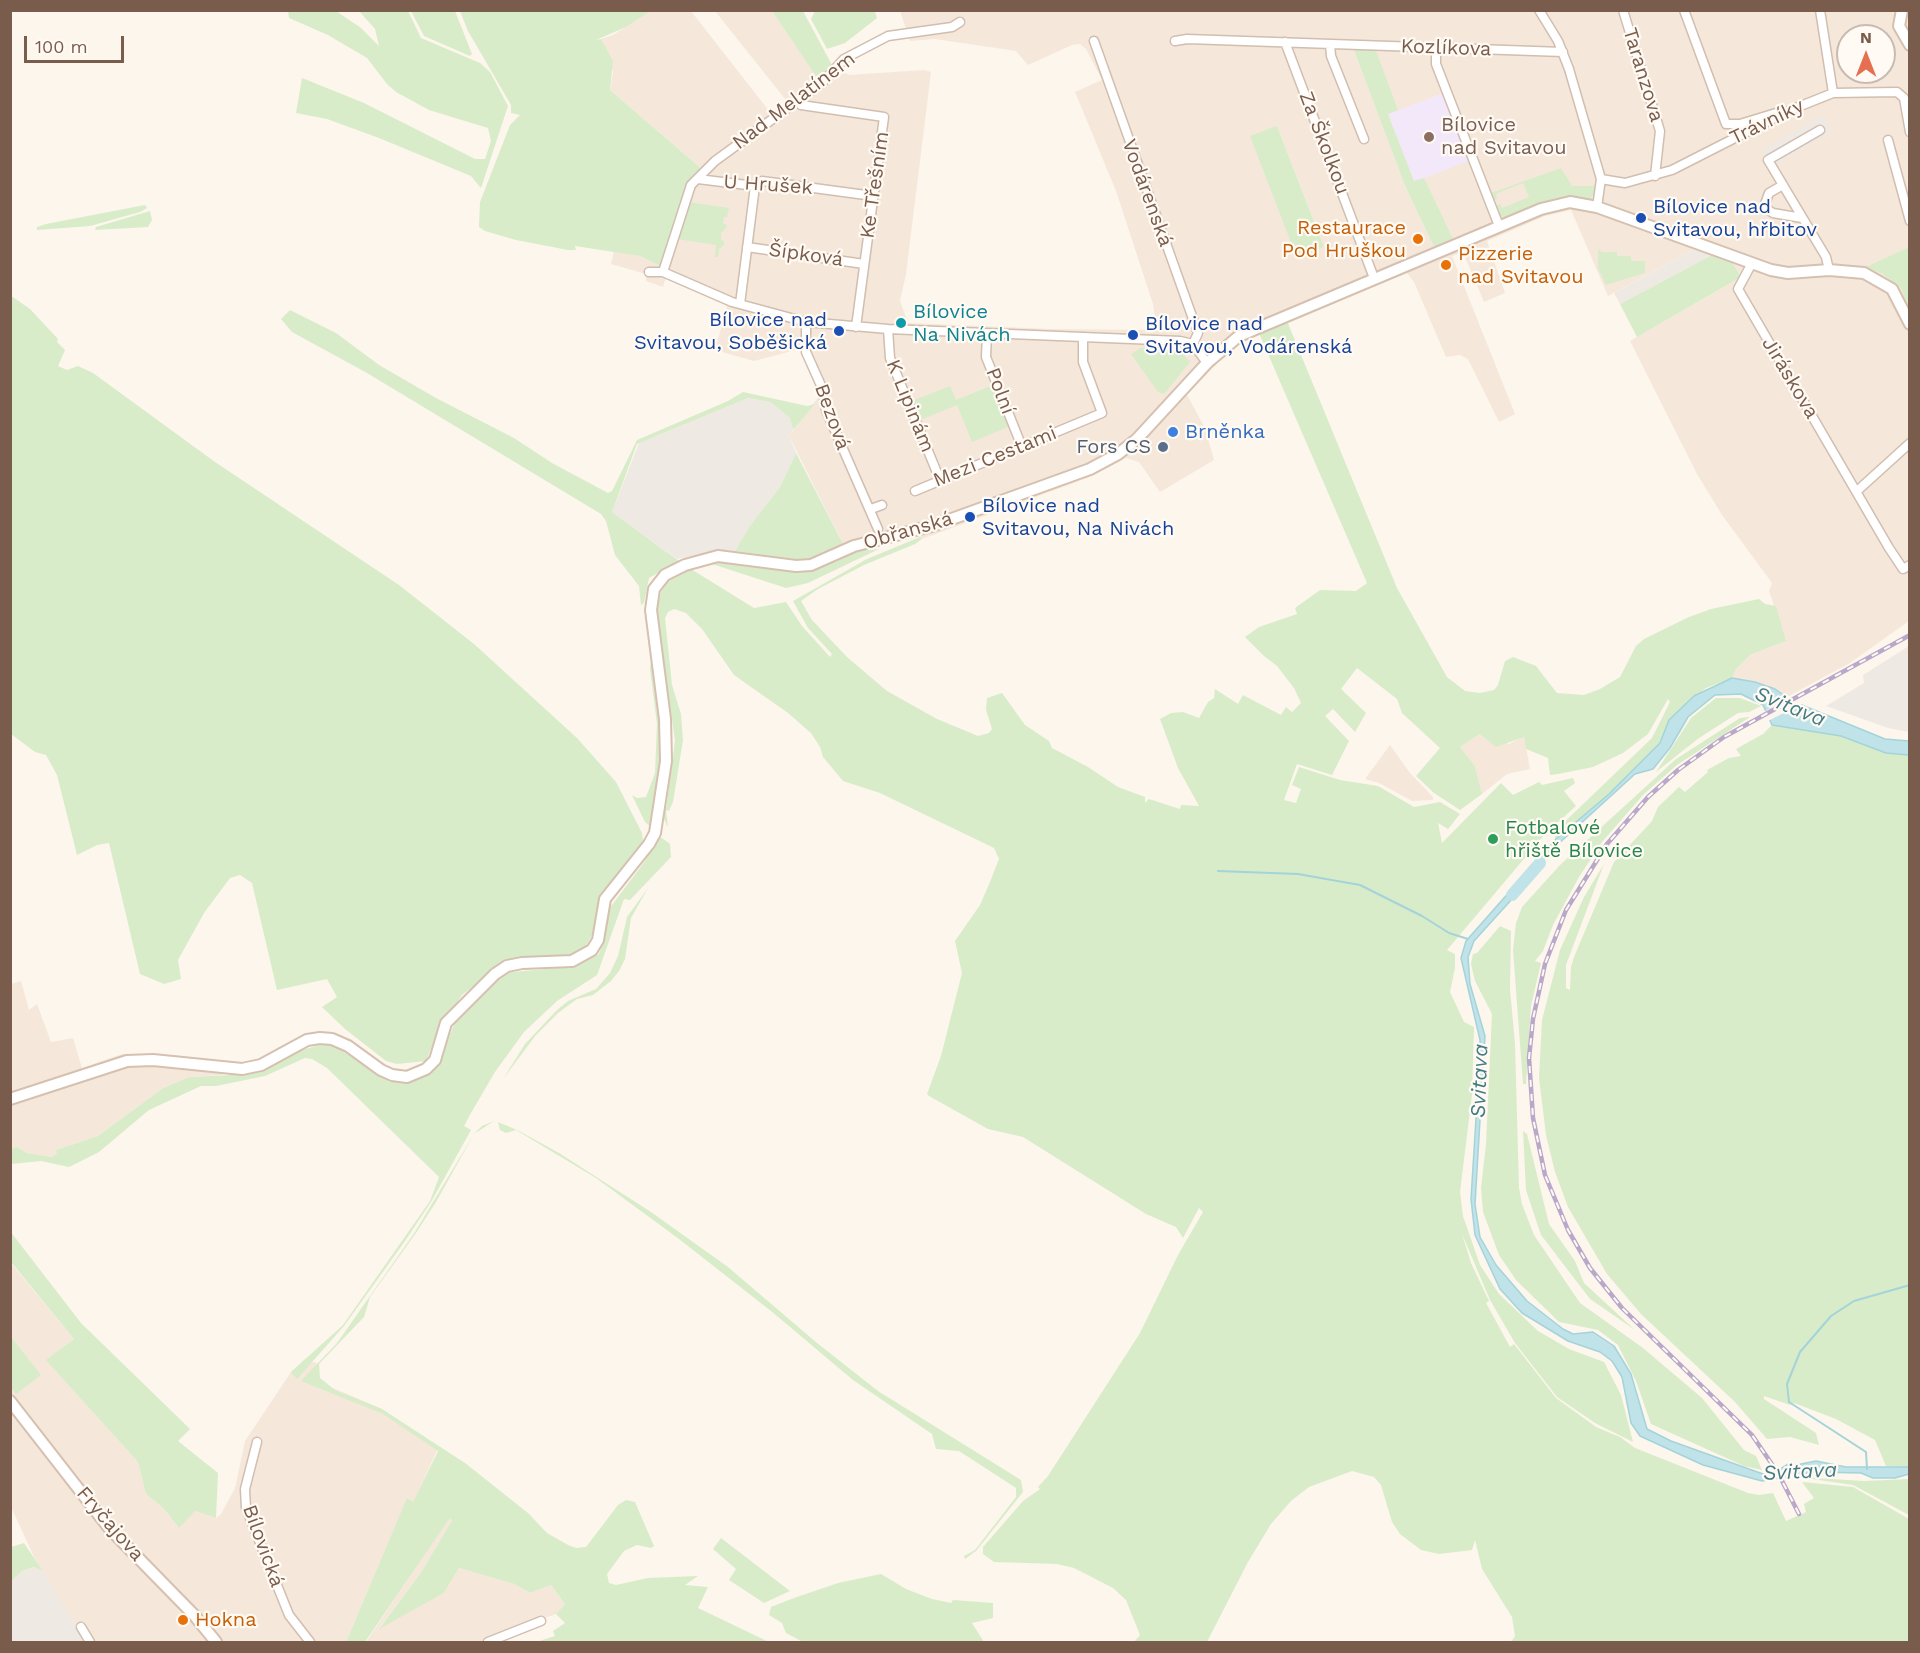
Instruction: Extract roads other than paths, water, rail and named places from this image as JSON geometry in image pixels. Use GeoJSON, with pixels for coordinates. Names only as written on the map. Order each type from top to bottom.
{"type":"FeatureCollection","features":[{"type":"Feature","properties":{"kind":"main road"},"geometry":{"type":"LineString","coordinates":[[1901,11],[1899,26],[1910,45]]}},
{"type":"Feature","properties":{"kind":"main road","name":"Obřanská"},"geometry":{"type":"LineString","coordinates":[[10,1099],[127,1060],[153,1060],[242,1069],[261,1065],[307,1040],[320,1038],[332,1039],[348,1046],[381,1071],[407,1077],[426,1069],[435,1060],[447,1023],[495,974],[507,966],[522,963],[572,960],[592,950],[598,940],[605,899],[644,853],[655,833],[667,745],[652,602],[654,589],[661,578],[686,565],[724,556],[792,566],[811,565],[854,546],[925,528],[1090,469],[1118,454],[1137,439],[1207,363],[1244,333],[1500,226],[1554,204],[1570,202],[1597,207],[1752,263],[1788,273],[1829,270],[1864,273],[1885,283],[1897,295],[1910,324]]}},
{"type":"Feature","properties":{"kind":"main road","name":"Fryčajova"},"geometry":{"type":"LineString","coordinates":[[10,1401],[108,1527],[194,1615],[216,1642]]}},
{"type":"Feature","properties":{"kind":"street"},"geometry":{"type":"LineString","coordinates":[[1539,10],[1563,52],[1601,179],[1597,207]]}},
{"type":"Feature","properties":{"kind":"street","name":"Taranzova"},"geometry":{"type":"LineString","coordinates":[[1623,10],[1660,131],[1655,176]]}},
{"type":"Feature","properties":{"kind":"street"},"geometry":{"type":"LineString","coordinates":[[1684,10],[1726,124],[1740,124],[1788,111]]}},
{"type":"Feature","properties":{"kind":"street"},"geometry":{"type":"LineString","coordinates":[[1820,10],[1833,93]]}},
{"type":"Feature","properties":{"kind":"street","name":"Nad Melatínem"},"geometry":{"type":"LineString","coordinates":[[663,272],[691,185],[716,161],[822,84],[842,60],[888,36],[952,27],[960,22]]}},
{"type":"Feature","properties":{"kind":"street","name":"Kozlíkova"},"geometry":{"type":"LineString","coordinates":[[1175,41],[1187,39],[1563,52]]}},
{"type":"Feature","properties":{"kind":"street","name":"Vodárenská"},"geometry":{"type":"LineString","coordinates":[[1094,41],[1198,333],[1192,344]]}},
{"type":"Feature","properties":{"kind":"street","name":"Za Školkou"},"geometry":{"type":"LineString","coordinates":[[1285,42],[1374,278]]}},
{"type":"Feature","properties":{"kind":"street"},"geometry":{"type":"LineString","coordinates":[[1330,44],[1331,56],[1364,140]]}},
{"type":"Feature","properties":{"kind":"street"},"geometry":{"type":"LineString","coordinates":[[1436,48],[1436,63],[1500,226]]}},
{"type":"Feature","properties":{"kind":"street","name":"Trávníky"},"geometry":{"type":"LineString","coordinates":[[1601,179],[1625,183],[1655,176],[1690,163],[1788,111],[1833,93],[1897,92],[1904,98],[1910,132]]}},
{"type":"Feature","properties":{"kind":"street","name":"Ke Třešním"},"geometry":{"type":"LineString","coordinates":[[807,103],[884,117],[856,327]]}},
{"type":"Feature","properties":{"kind":"street"},"geometry":{"type":"LineString","coordinates":[[1820,130],[1768,160],[1826,257],[1829,270]]}},
{"type":"Feature","properties":{"kind":"street"},"geometry":{"type":"LineString","coordinates":[[1888,140],[1910,221]]}},
{"type":"Feature","properties":{"kind":"street","name":"U Hrušek"},"geometry":{"type":"LineString","coordinates":[[698,179],[755,186],[762,181],[873,196]]}},
{"type":"Feature","properties":{"kind":"street"},"geometry":{"type":"LineString","coordinates":[[740,304],[755,186]]}},
{"type":"Feature","properties":{"kind":"street"},"geometry":{"type":"LineString","coordinates":[[1783,186],[1769,193],[1765,204],[1767,209],[1773,213],[1802,218]]}},
{"type":"Feature","properties":{"kind":"street","name":"Šípková"},"geometry":{"type":"LineString","coordinates":[[747,247],[864,264]]}},
{"type":"Feature","properties":{"kind":"street","name":"Jiráskova"},"geometry":{"type":"LineString","coordinates":[[1752,263],[1738,289],[1903,569],[1910,565]]}},
{"type":"Feature","properties":{"kind":"street"},"geometry":{"type":"LineString","coordinates":[[650,272],[663,272],[740,304],[806,322],[987,334],[1169,340],[1192,344],[1207,363]]}},
{"type":"Feature","properties":{"kind":"street","name":"Bezová"},"geometry":{"type":"LineString","coordinates":[[806,322],[806,352],[823,390],[826,410],[878,528]]}},
{"type":"Feature","properties":{"kind":"street","name":"K Lipinám"},"geometry":{"type":"LineString","coordinates":[[888,329],[890,358],[940,480]]}},
{"type":"Feature","properties":{"kind":"street","name":"Polní"},"geometry":{"type":"LineString","coordinates":[[987,334],[986,357],[1022,447]]}},
{"type":"Feature","properties":{"kind":"street","name":"Mezi Cestami"},"geometry":{"type":"LineString","coordinates":[[915,491],[1102,413],[1083,362],[1083,337]]}},
{"type":"Feature","properties":{"kind":"street"},"geometry":{"type":"LineString","coordinates":[[1857,491],[1910,443]]}},
{"type":"Feature","properties":{"kind":"street"},"geometry":{"type":"LineString","coordinates":[[871,509],[882,504]]}},
{"type":"Feature","properties":{"kind":"street","name":"Bílovická"},"geometry":{"type":"LineString","coordinates":[[257,1442],[246,1483],[246,1508],[289,1615],[310,1642]]}},
{"type":"Feature","properties":{"kind":"street"},"geometry":{"type":"LineString","coordinates":[[488,1642],[541,1621]]}},
{"type":"Feature","properties":{"kind":"street"},"geometry":{"type":"LineString","coordinates":[[81,1627],[90,1642]]}},
{"type":"Feature","properties":{"kind":"water"},"geometry":{"type":"Polygon","coordinates":[[[1732,678],[1755,682],[1775,689],[1792,701],[1885,739],[1909,741],[1909,755],[1886,753],[1841,736],[1772,725],[1763,705],[1741,694],[1715,695],[1688,717],[1670,748],[1653,769],[1635,774],[1556,846],[1522,883],[1513,898],[1474,941],[1468,957],[1470,984],[1485,1036],[1475,1204],[1480,1237],[1496,1265],[1527,1301],[1563,1329],[1573,1334],[1593,1332],[1614,1346],[1631,1374],[1647,1429],[1671,1441],[1763,1474],[1774,1473],[1790,1463],[1796,1465],[1816,1461],[1846,1467],[1909,1467],[1909,1474],[1895,1478],[1873,1478],[1861,1473],[1813,1472],[1762,1481],[1703,1465],[1640,1436],[1631,1423],[1622,1377],[1612,1361],[1600,1352],[1568,1341],[1522,1313],[1500,1289],[1475,1235],[1471,1199],[1480,1040],[1461,958],[1466,941],[1556,839],[1609,794],[1660,743],[1669,720],[1694,696],[1732,678]]]}},
{"type":"Feature","properties":{"kind":"waterway","name":"Svitava"},"geometry":{"type":"LineString","coordinates":[[1512,895],[1540,863]]}},
{"type":"Feature","properties":{"kind":"waterway"},"geometry":{"type":"LineString","coordinates":[[1218,871],[1298,874],[1360,885],[1422,916],[1449,933],[1468,939]]}},
{"type":"Feature","properties":{"kind":"waterway"},"geometry":{"type":"LineString","coordinates":[[1867,1469],[1866,1452],[1789,1402],[1787,1384],[1800,1352],[1831,1316],[1854,1301],[1910,1285]]}},
{"type":"Feature","properties":{"kind":"railway"},"geometry":{"type":"LineString","coordinates":[[1799,1514],[1778,1473],[1752,1435],[1622,1308],[1590,1268],[1568,1230],[1545,1175],[1533,1118],[1529,1058],[1533,1019],[1545,964],[1566,910],[1607,844],[1648,797],[1678,770],[1724,737],[1910,635]]}},
{"type":"Feature","properties":{"kind":"place","name":"Bílovice nad Svitavou"},"geometry":{"type":"Point","coordinates":[1429,137]}},
{"type":"Feature","properties":{"kind":"place","name":"Bílovice nad Svitavou, hřbitov"},"geometry":{"type":"Point","coordinates":[1641,218]}},
{"type":"Feature","properties":{"kind":"place","name":"Restaurace Pod Hruškou"},"geometry":{"type":"Point","coordinates":[1418,239]}},
{"type":"Feature","properties":{"kind":"place","name":"Pizzerie nad Svitavou"},"geometry":{"type":"Point","coordinates":[1446,265]}},
{"type":"Feature","properties":{"kind":"place","name":"Bílovice Na Nivách"},"geometry":{"type":"Point","coordinates":[901,323]}},
{"type":"Feature","properties":{"kind":"place","name":"Bílovice nad Svitavou, Soběšická"},"geometry":{"type":"Point","coordinates":[839,331]}},
{"type":"Feature","properties":{"kind":"place","name":"Bílovice nad Svitavou, Vodárenská"},"geometry":{"type":"Point","coordinates":[1133,335]}},
{"type":"Feature","properties":{"kind":"place","name":"Brněnka"},"geometry":{"type":"Point","coordinates":[1173,432]}},
{"type":"Feature","properties":{"kind":"place","name":"Fors CS"},"geometry":{"type":"Point","coordinates":[1163,447]}},
{"type":"Feature","properties":{"kind":"place","name":"Bílovice nad Svitavou, Na Nivách"},"geometry":{"type":"Point","coordinates":[970,517]}},
{"type":"Feature","properties":{"kind":"place","name":"Fotbalové hřiště Bílovice"},"geometry":{"type":"Point","coordinates":[1493,839]}},
{"type":"Feature","properties":{"kind":"place","name":"Hokna"},"geometry":{"type":"Point","coordinates":[183,1620]}}]}
